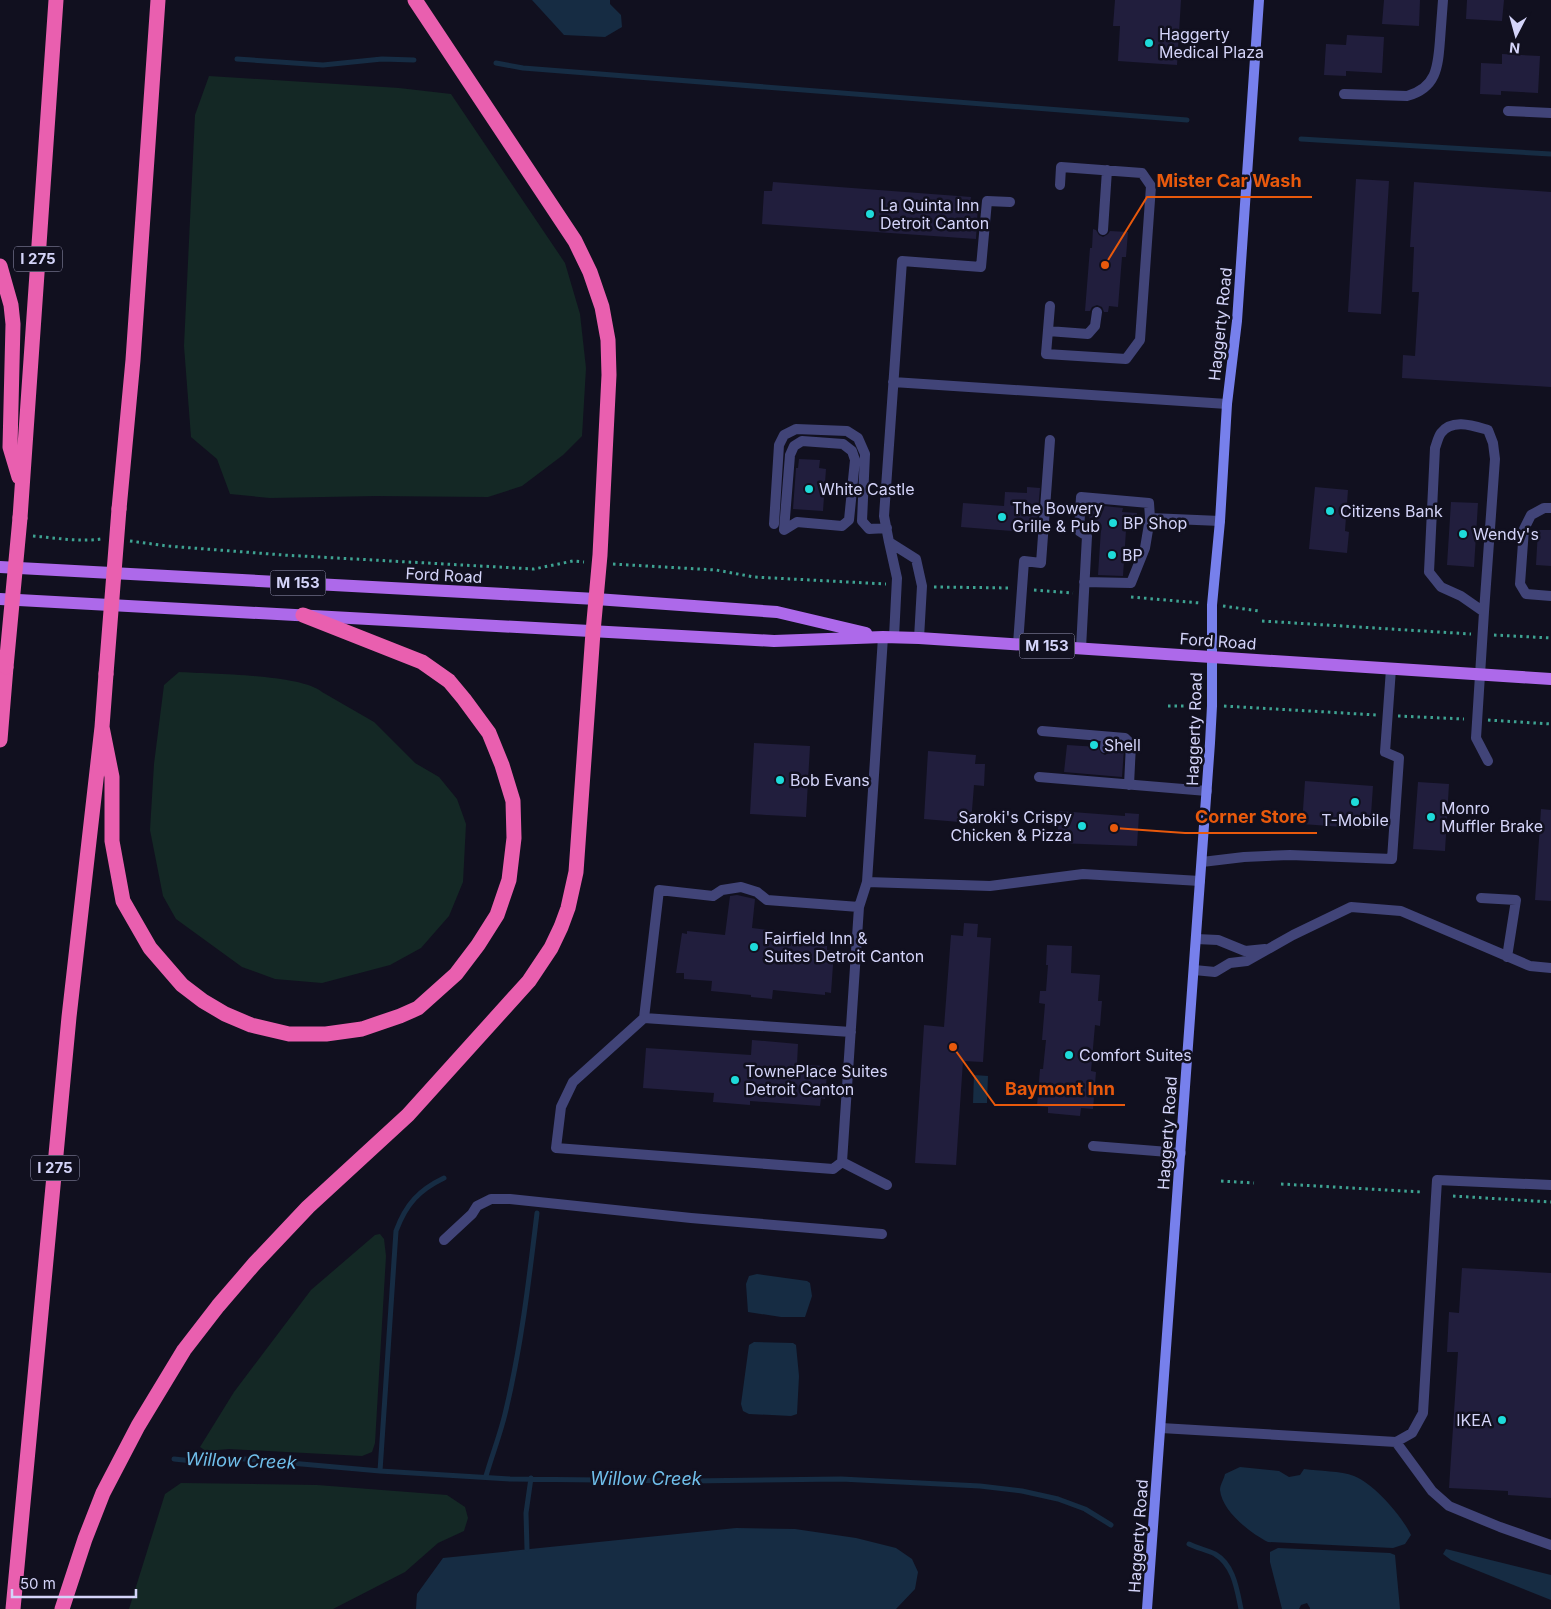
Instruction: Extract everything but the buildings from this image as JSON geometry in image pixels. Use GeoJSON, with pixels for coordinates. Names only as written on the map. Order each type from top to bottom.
{"type":"FeatureCollection","features":[{"type":"Feature","properties":{"kind":"highway","name":"I 275"},"geometry":{"type":"LineString","coordinates":[[0,740],[20,518],[56,0]]}},
{"type":"Feature","properties":{"kind":"highway","name":"I 275"},"geometry":{"type":"LineString","coordinates":[[13,1609],[68,1017],[102,727],[133,351],[158,0]]}},
{"type":"Feature","properties":{"kind":"highway"},"geometry":{"type":"LineString","coordinates":[[62,1609],[85,1539],[103,1493],[138,1426],[184,1350],[255,1263],[308,1207],[408,1115],[529,981],[551,948],[568,908],[576,872],[593,632],[600,564],[609,375],[608,340],[602,307],[590,272],[575,242],[415,0]]}},
{"type":"Feature","properties":{"kind":"highway"},"geometry":{"type":"LineString","coordinates":[[0,266],[11,305],[13,324],[10,447],[22,485]]}},
{"type":"Feature","properties":{"kind":"highway"},"geometry":{"type":"LineString","coordinates":[[102,727],[112,777],[112,841],[123,901],[150,948],[182,985],[203,1001],[225,1014],[251,1025],[289,1034],[326,1034],[362,1030],[418,1008],[456,974],[497,915],[509,880],[514,838],[513,802],[502,765],[489,733],[449,682],[422,662],[303,615]]}},
{"type":"Feature","properties":{"kind":"main road","name":"Haggerty Road"},"geometry":{"type":"LineString","coordinates":[[1147,1609],[1207,791],[1212,706],[1212,605],[1220,521],[1227,404],[1238,321],[1250,112],[1259,0]]}},
{"type":"Feature","properties":{"kind":"main road","name":"Ford Road"},"geometry":{"type":"LineString","coordinates":[[0,567],[596,599],[777,612],[888,637]]}},
{"type":"Feature","properties":{"kind":"main road","name":"Ford Road"},"geometry":{"type":"LineString","coordinates":[[0,599],[774,641],[888,637],[919,638],[1480,676],[1551,679]]}},
{"type":"Feature","properties":{"kind":"street"},"geometry":{"type":"LineString","coordinates":[[1344,94],[1407,96],[1417,93],[1424,88],[1432,79],[1437,67],[1443,0]]}},
{"type":"Feature","properties":{"kind":"street"},"geometry":{"type":"LineString","coordinates":[[1508,111],[1551,113]]}},
{"type":"Feature","properties":{"kind":"street"},"geometry":{"type":"LineString","coordinates":[[1050,306],[1046,354],[1126,359],[1140,340],[1151,186],[1142,173],[1061,167],[1060,185]]}},
{"type":"Feature","properties":{"kind":"street"},"geometry":{"type":"LineString","coordinates":[[1103,230],[1107,170]]}},
{"type":"Feature","properties":{"kind":"street"},"geometry":{"type":"LineString","coordinates":[[859,907],[767,900],[757,892],[741,888],[722,890],[713,896],[659,890],[644,1018],[573,1082],[561,1107],[556,1148],[833,1169],[842,1162],[859,907],[867,882],[888,637],[897,585],[884,516],[902,261],[981,267],[987,201],[1010,202]]}},
{"type":"Feature","properties":{"kind":"street"},"geometry":{"type":"LineString","coordinates":[[1048,331],[1088,334],[1095,326],[1097,312]]}},
{"type":"Feature","properties":{"kind":"street"},"geometry":{"type":"LineString","coordinates":[[893,382],[1227,404]]}},
{"type":"Feature","properties":{"kind":"street"},"geometry":{"type":"LineString","coordinates":[[1484,612],[1461,596],[1441,587],[1428,572],[1434,448],[1442,432],[1456,424],[1472,425],[1488,430],[1493,443],[1495,459],[1476,738],[1488,761]]}},
{"type":"Feature","properties":{"kind":"street"},"geometry":{"type":"LineString","coordinates":[[774,524],[779,445],[784,435],[796,429],[847,431],[858,438],[865,454],[862,521],[869,529],[886,528]]}},
{"type":"Feature","properties":{"kind":"street"},"geometry":{"type":"LineString","coordinates":[[1018,644],[1024,561],[1041,563],[1050,440]]}},
{"type":"Feature","properties":{"kind":"street"},"geometry":{"type":"LineString","coordinates":[[802,441],[843,444],[852,451],[855,460],[849,520],[842,526],[797,522],[784,530],[790,455],[794,446],[802,441]]}},
{"type":"Feature","properties":{"kind":"street"},"geometry":{"type":"LineString","coordinates":[[1081,648],[1084,582],[1087,536],[1079,531],[1081,497],[1149,502],[1150,518],[1145,548],[1131,583],[1084,582]]}},
{"type":"Feature","properties":{"kind":"street"},"geometry":{"type":"LineString","coordinates":[[1551,508],[1544,508],[1531,515],[1524,529],[1520,584],[1526,594],[1551,596]]}},
{"type":"Feature","properties":{"kind":"street"},"geometry":{"type":"LineString","coordinates":[[1150,518],[1220,521]]}},
{"type":"Feature","properties":{"kind":"street"},"geometry":{"type":"LineString","coordinates":[[889,542],[916,559],[922,586],[919,638]]}},
{"type":"Feature","properties":{"kind":"street"},"geometry":{"type":"LineString","coordinates":[[1202,862],[1244,857],[1290,855],[1392,859],[1399,758],[1385,752],[1391,669]]}},
{"type":"Feature","properties":{"kind":"street"},"geometry":{"type":"LineString","coordinates":[[1042,731],[1125,738],[1131,744],[1129,785]]}},
{"type":"Feature","properties":{"kind":"street"},"geometry":{"type":"LineString","coordinates":[[1085,735],[1085,746]]}},
{"type":"Feature","properties":{"kind":"street"},"geometry":{"type":"LineString","coordinates":[[1105,748],[1106,737]]}},
{"type":"Feature","properties":{"kind":"street"},"geometry":{"type":"LineString","coordinates":[[1039,777],[1083,778],[1129,785],[1207,791]]}},
{"type":"Feature","properties":{"kind":"street"},"geometry":{"type":"LineString","coordinates":[[867,882],[990,886],[1083,874],[1200,881]]}},
{"type":"Feature","properties":{"kind":"street"},"geometry":{"type":"LineString","coordinates":[[1481,898],[1516,900],[1507,957]]}},
{"type":"Feature","properties":{"kind":"street"},"geometry":{"type":"LineString","coordinates":[[1194,970],[1215,972],[1230,964],[1248,961],[1293,935],[1351,908],[1401,911],[1530,966],[1551,968]]}},
{"type":"Feature","properties":{"kind":"street"},"geometry":{"type":"LineString","coordinates":[[1196,939],[1218,940],[1245,951],[1268,949]]}},
{"type":"Feature","properties":{"kind":"street"},"geometry":{"type":"LineString","coordinates":[[644,1018],[851,1032]]}},
{"type":"Feature","properties":{"kind":"street"},"geometry":{"type":"LineString","coordinates":[[1093,1146],[1181,1153]]}},
{"type":"Feature","properties":{"kind":"street"},"geometry":{"type":"LineString","coordinates":[[842,1162],[887,1185]]}},
{"type":"Feature","properties":{"kind":"street"},"geometry":{"type":"LineString","coordinates":[[1161,1428],[1396,1442],[1412,1433],[1423,1414],[1437,1180],[1551,1185]]}},
{"type":"Feature","properties":{"kind":"street"},"geometry":{"type":"LineString","coordinates":[[444,1240],[472,1214],[477,1206],[491,1200],[510,1199],[691,1218],[882,1234]]}},
{"type":"Feature","properties":{"kind":"street"},"geometry":{"type":"LineString","coordinates":[[1396,1442],[1432,1491],[1449,1506],[1551,1545]]}},
{"type":"Feature","properties":{"kind":"path"},"geometry":{"type":"LineString","coordinates":[[26,536],[70,540],[102,539]]}},
{"type":"Feature","properties":{"kind":"path"},"geometry":{"type":"LineString","coordinates":[[129,541],[167,546],[273,554],[534,569],[573,561],[716,570],[754,577],[897,585]]}},
{"type":"Feature","properties":{"kind":"path"},"geometry":{"type":"LineString","coordinates":[[922,586],[1084,593]]}},
{"type":"Feature","properties":{"kind":"path"},"geometry":{"type":"LineString","coordinates":[[1129,597],[1259,611]]}},
{"type":"Feature","properties":{"kind":"path"},"geometry":{"type":"LineString","coordinates":[[1262,621],[1551,638]]}},
{"type":"Feature","properties":{"kind":"path"},"geometry":{"type":"LineString","coordinates":[[1168,706],[1212,706],[1551,724]]}},
{"type":"Feature","properties":{"kind":"path"},"geometry":{"type":"LineString","coordinates":[[1221,1181],[1254,1183]]}},
{"type":"Feature","properties":{"kind":"path"},"geometry":{"type":"LineString","coordinates":[[1281,1184],[1422,1192]]}},
{"type":"Feature","properties":{"kind":"path"},"geometry":{"type":"LineString","coordinates":[[1453,1196],[1551,1202]]}},
{"type":"Feature","properties":{"kind":"green space"},"geometry":{"type":"Polygon","coordinates":[[[209,76],[399,88],[451,94],[565,263],[580,314],[586,368],[582,436],[563,455],[522,486],[488,497],[376,496],[270,498],[230,494],[217,459],[191,437],[184,346],[195,115],[209,76]]]}},
{"type":"Feature","properties":{"kind":"green space"},"geometry":{"type":"Polygon","coordinates":[[[179,672],[275,678],[311,686],[374,722],[415,763],[439,777],[457,799],[466,824],[463,882],[449,916],[421,948],[390,965],[322,983],[275,979],[242,967],[176,919],[163,896],[150,830],[154,764],[164,685],[179,672]]]}},
{"type":"Feature","properties":{"kind":"green space"},"geometry":{"type":"Polygon","coordinates":[[[380,1234],[384,1239],[386,1256],[375,1443],[372,1452],[362,1456],[229,1449],[206,1451],[200,1447],[234,1392],[311,1290],[375,1235],[380,1234]]]}},
{"type":"Feature","properties":{"kind":"green space"},"geometry":{"type":"Polygon","coordinates":[[[181,1483],[317,1485],[447,1495],[465,1507],[468,1518],[464,1531],[438,1543],[405,1572],[333,1609],[129,1609],[165,1494],[181,1483]]]}},
{"type":"Feature","properties":{"kind":"water"},"geometry":{"type":"Polygon","coordinates":[[[532,0],[610,0],[610,4],[621,15],[622,27],[605,37],[564,35],[532,0]]]}},
{"type":"Feature","properties":{"kind":"water"},"geometry":{"type":"Polygon","coordinates":[[[974,1075],[988,1076],[987,1103],[973,1103],[974,1075]]]}},
{"type":"Feature","properties":{"kind":"water"},"geometry":{"type":"Polygon","coordinates":[[[757,1274],[810,1283],[812,1296],[805,1317],[781,1317],[748,1312],[746,1284],[749,1276],[757,1274]]]}},
{"type":"Feature","properties":{"kind":"water"},"geometry":{"type":"Polygon","coordinates":[[[754,1342],[793,1343],[796,1345],[799,1376],[797,1414],[791,1416],[749,1414],[743,1411],[741,1404],[749,1345],[754,1342]]]}},
{"type":"Feature","properties":{"kind":"water"},"geometry":{"type":"Polygon","coordinates":[[[1240,1467],[1279,1471],[1289,1477],[1300,1475],[1304,1469],[1349,1474],[1362,1480],[1387,1501],[1411,1535],[1405,1544],[1393,1548],[1268,1542],[1245,1527],[1231,1513],[1222,1498],[1220,1488],[1225,1474],[1240,1467]]]}},
{"type":"Feature","properties":{"kind":"water"},"geometry":{"type":"Polygon","coordinates":[[[736,1528],[795,1529],[856,1538],[896,1548],[912,1559],[918,1572],[915,1589],[896,1609],[416,1609],[417,1594],[443,1558],[736,1528]]]}},
{"type":"Feature","properties":{"kind":"water"},"geometry":{"type":"Polygon","coordinates":[[[1278,1548],[1390,1553],[1395,1555],[1400,1609],[1310,1609],[1307,1603],[1301,1605],[1299,1609],[1282,1609],[1270,1562],[1270,1552],[1278,1548]]]}},
{"type":"Feature","properties":{"kind":"water"},"geometry":{"type":"Polygon","coordinates":[[[1446,1549],[1551,1575],[1551,1600],[1451,1560],[1443,1554],[1446,1549]]]}},
{"type":"Feature","properties":{"kind":"waterway"},"geometry":{"type":"LineString","coordinates":[[237,59],[323,65],[382,59],[414,60]]}},
{"type":"Feature","properties":{"kind":"waterway"},"geometry":{"type":"LineString","coordinates":[[496,63],[523,68],[1187,120]]}},
{"type":"Feature","properties":{"kind":"waterway"},"geometry":{"type":"LineString","coordinates":[[1301,139],[1551,154]]}},
{"type":"Feature","properties":{"kind":"waterway"},"geometry":{"type":"LineString","coordinates":[[380,1471],[396,1231],[404,1213],[414,1199],[427,1188],[444,1178]]}},
{"type":"Feature","properties":{"kind":"waterway"},"geometry":{"type":"LineString","coordinates":[[486,1476],[503,1422],[516,1364],[528,1289],[537,1213]]}},
{"type":"Feature","properties":{"kind":"waterway","name":"Willow Creek"},"geometry":{"type":"LineString","coordinates":[[174,1459],[193,1461],[233,1458],[380,1471],[510,1479],[690,1481],[841,1479],[980,1486],[1022,1491],[1058,1499],[1085,1509],[1111,1525]]}},
{"type":"Feature","properties":{"kind":"waterway"},"geometry":{"type":"LineString","coordinates":[[527,1549],[526,1513],[531,1478]]}},
{"type":"Feature","properties":{"kind":"waterway","name":"Willow Creek"},"geometry":{"type":"LineString","coordinates":[[1189,1544],[1215,1554],[1227,1565],[1234,1579],[1241,1609]]}},
{"type":"Feature","properties":{"kind":"place","name":"Haggerty Medical Plaza"},"geometry":{"type":"Point","coordinates":[1149,43]}},
{"type":"Feature","properties":{"kind":"place","name":"La Quinta Inn Detroit Canton"},"geometry":{"type":"Point","coordinates":[870,214]}},
{"type":"Feature","properties":{"kind":"place","name":"Mister Car Wash"},"geometry":{"type":"Point","coordinates":[1105,265]}},
{"type":"Feature","properties":{"kind":"place","name":"White Castle"},"geometry":{"type":"Point","coordinates":[809,489]}},
{"type":"Feature","properties":{"kind":"place","name":"Citizens Bank"},"geometry":{"type":"Point","coordinates":[1330,511]}},
{"type":"Feature","properties":{"kind":"place","name":"The Bowery Grille & Pub"},"geometry":{"type":"Point","coordinates":[1002,517]}},
{"type":"Feature","properties":{"kind":"place","name":"BP Shop"},"geometry":{"type":"Point","coordinates":[1113,523]}},
{"type":"Feature","properties":{"kind":"place","name":"Wendy's"},"geometry":{"type":"Point","coordinates":[1463,534]}},
{"type":"Feature","properties":{"kind":"place","name":"BP"},"geometry":{"type":"Point","coordinates":[1112,555]}},
{"type":"Feature","properties":{"kind":"place","name":"Shell"},"geometry":{"type":"Point","coordinates":[1094,745]}},
{"type":"Feature","properties":{"kind":"place","name":"Bob Evans"},"geometry":{"type":"Point","coordinates":[780,780]}},
{"type":"Feature","properties":{"kind":"place","name":"T-Mobile"},"geometry":{"type":"Point","coordinates":[1355,802]}},
{"type":"Feature","properties":{"kind":"place","name":"Monro Muffler Brake"},"geometry":{"type":"Point","coordinates":[1431,817]}},
{"type":"Feature","properties":{"kind":"place","name":"Saroki's Crispy Chicken & Pizza"},"geometry":{"type":"Point","coordinates":[1082,826]}},
{"type":"Feature","properties":{"kind":"place","name":"Corner Store"},"geometry":{"type":"Point","coordinates":[1114,828]}},
{"type":"Feature","properties":{"kind":"place","name":"Fairfield Inn & Suites Detroit Canton"},"geometry":{"type":"Point","coordinates":[754,947]}},
{"type":"Feature","properties":{"kind":"place","name":"Baymont Inn"},"geometry":{"type":"Point","coordinates":[953,1047]}},
{"type":"Feature","properties":{"kind":"place","name":"Comfort Suites"},"geometry":{"type":"Point","coordinates":[1069,1055]}},
{"type":"Feature","properties":{"kind":"place","name":"TownePlace Suites Detroit Canton"},"geometry":{"type":"Point","coordinates":[735,1080]}},
{"type":"Feature","properties":{"kind":"place","name":"IKEA"},"geometry":{"type":"Point","coordinates":[1502,1420]}}]}
